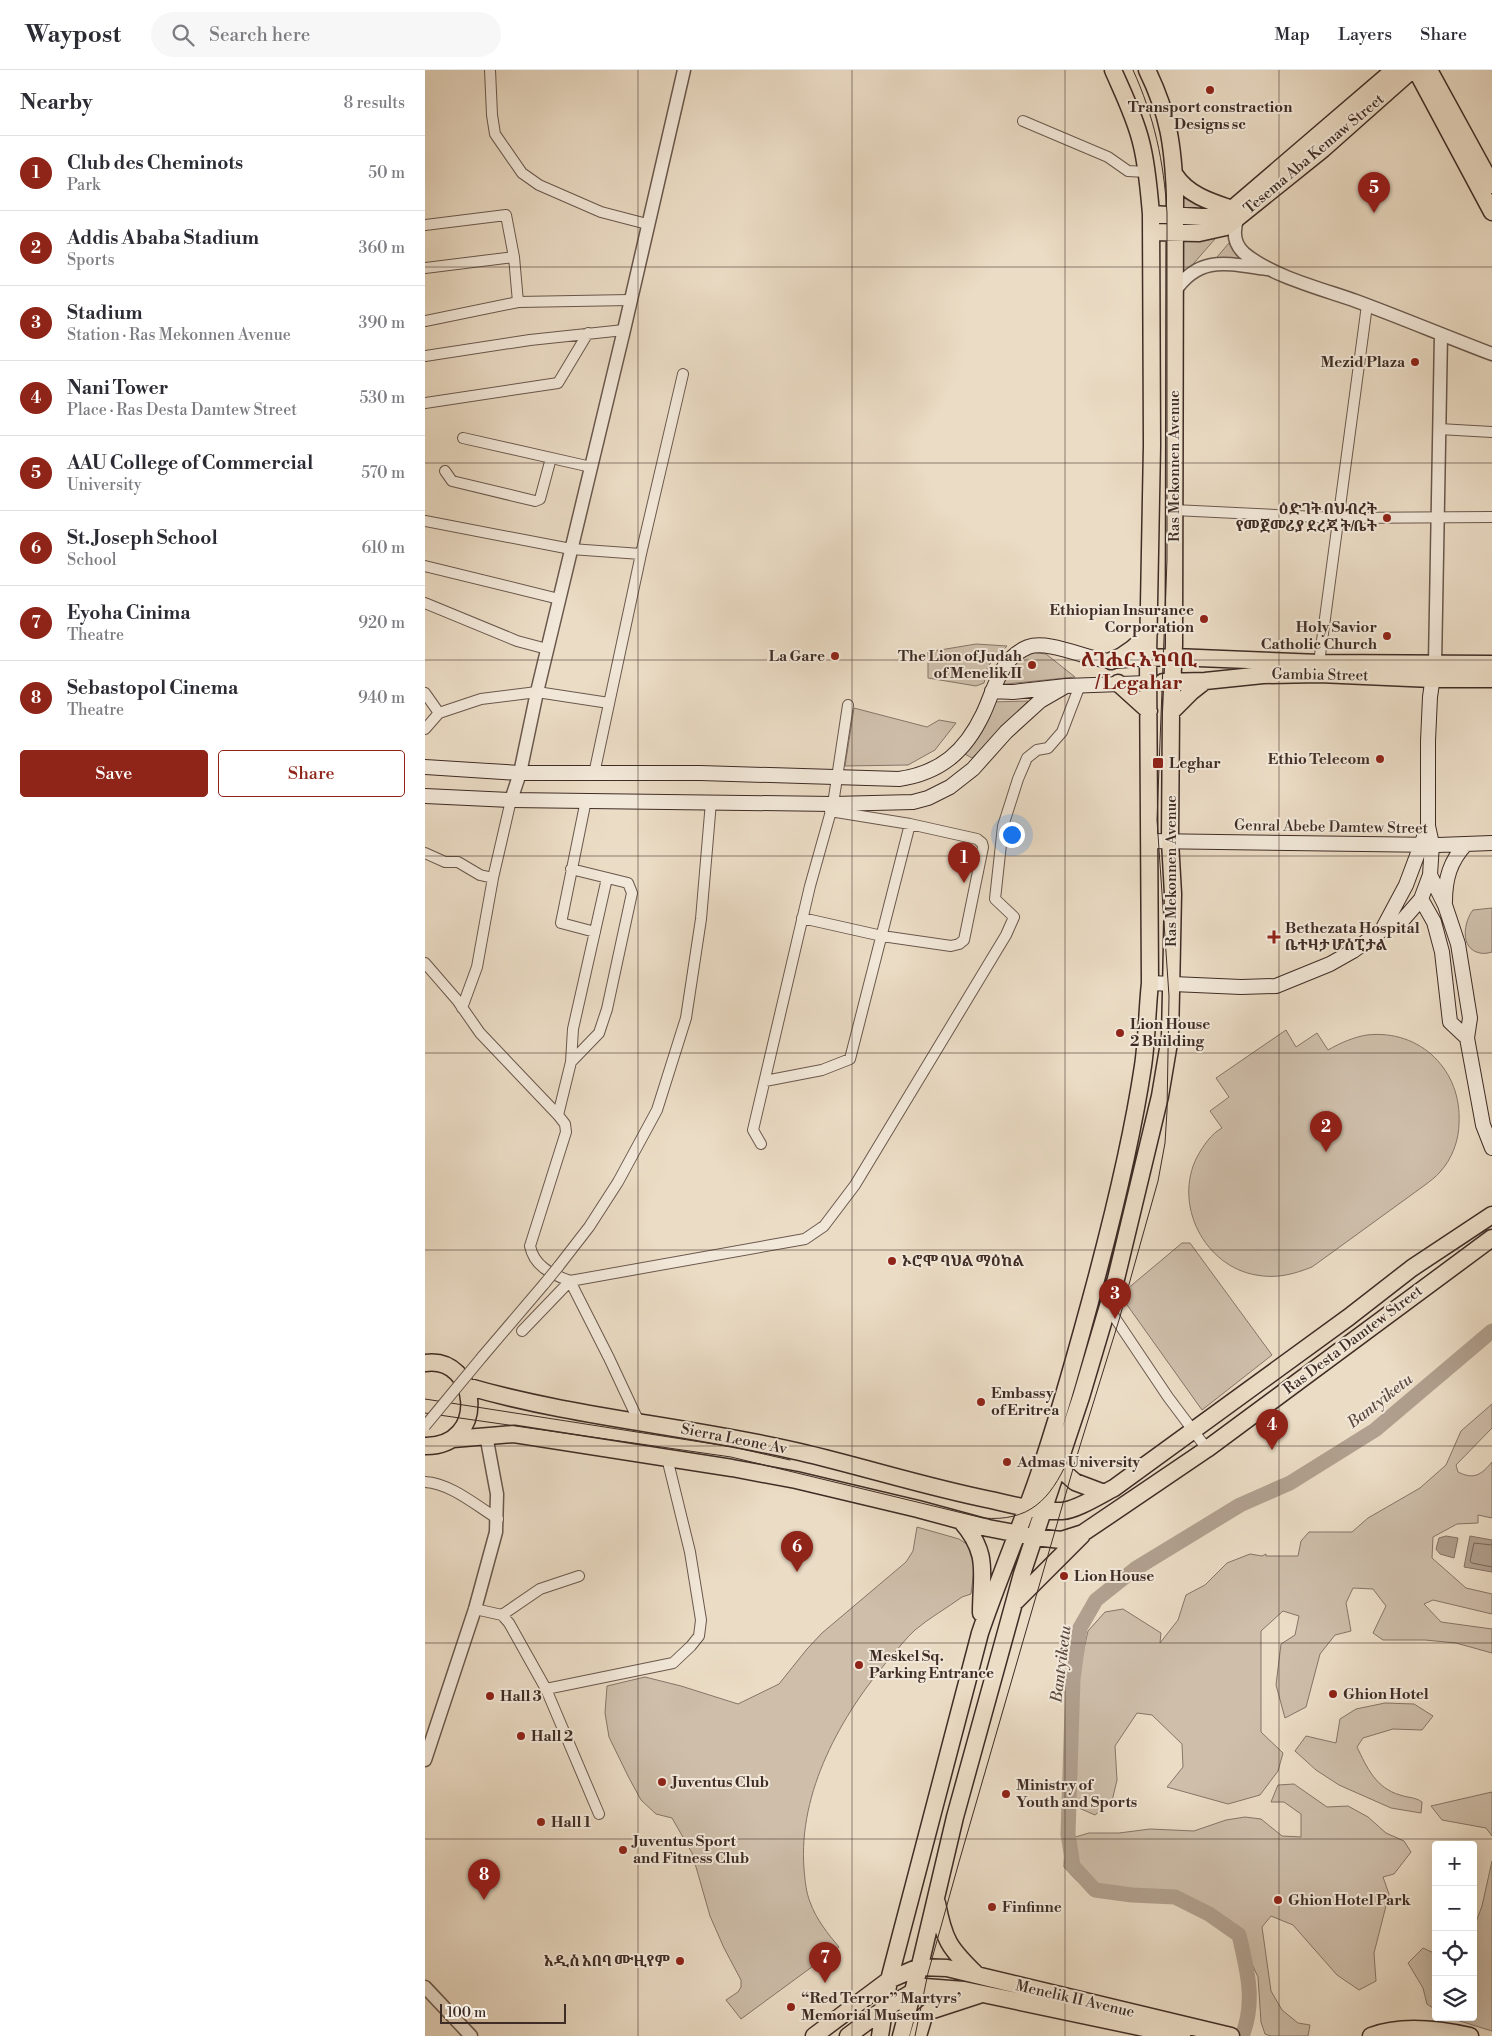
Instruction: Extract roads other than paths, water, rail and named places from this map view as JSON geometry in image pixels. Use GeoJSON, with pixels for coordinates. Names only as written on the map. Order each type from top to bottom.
{"type":"FeatureCollection","features":[{"type":"Feature","properties":{"kind":"main road","name":"Ras Mekonnen Avenue"},"geometry":{"type":"LineString","coordinates":[[980,1633],[1038,1477],[1075,1359],[1113,1212],[1143,1067],[1148,1032],[1150,983],[1148,658],[1150,630],[1151,214],[1141,142],[1113,70]]}},
{"type":"Feature","properties":{"kind":"main road","name":"Ras Mekonnen Avenue"},"geometry":{"type":"LineString","coordinates":[[901,2036],[958,1807],[1015,1603],[1081,1397],[1132,1213],[1158,1102],[1169,1036],[1173,894],[1170,841],[1171,712],[1174,657],[1176,215],[1175,175],[1170,133],[1164,112],[1147,70]]}},
{"type":"Feature","properties":{"kind":"main road","name":"Tesema Aba Kemaw Street"},"geometry":{"type":"LineString","coordinates":[[1235,213],[1394,70]]}},
{"type":"Feature","properties":{"kind":"main road"},"geometry":{"type":"LineString","coordinates":[[1414,70],[1492,212]]}},
{"type":"Feature","properties":{"kind":"main road","name":"Tesema Aba Kemaw Street"},"geometry":{"type":"LineString","coordinates":[[1151,214],[1214,216],[1235,213],[1323,150],[1414,70]]}},
{"type":"Feature","properties":{"kind":"main road"},"geometry":{"type":"LineString","coordinates":[[1429,70],[1492,186]]}},
{"type":"Feature","properties":{"kind":"main road"},"geometry":{"type":"LineString","coordinates":[[1151,232],[1199,233],[1213,231],[1226,227],[1235,213],[1191,192],[1181,184],[1175,175]]}},
{"type":"Feature","properties":{"kind":"main road"},"geometry":{"type":"LineString","coordinates":[[1111,661],[1123,656],[1143,640],[1150,630]]}},
{"type":"Feature","properties":{"kind":"main road"},"geometry":{"type":"LineString","coordinates":[[1174,636],[1204,658]]}},
{"type":"Feature","properties":{"kind":"main road"},"geometry":{"type":"LineString","coordinates":[[425,768],[520,773],[699,773],[838,778],[899,778],[919,776],[940,766],[967,740],[982,716],[1000,672],[1012,656],[1030,646],[1049,646],[1111,661],[1148,658]]}},
{"type":"Feature","properties":{"kind":"main road","name":"Gambia Street"},"geometry":{"type":"LineString","coordinates":[[1148,658],[1174,657],[1319,663],[1434,671],[1492,678]]}},
{"type":"Feature","properties":{"kind":"main road","name":"Gambia Street"},"geometry":{"type":"LineString","coordinates":[[1149,682],[1205,681],[1263,675],[1434,671],[1492,664]]}},
{"type":"Feature","properties":{"kind":"main road"},"geometry":{"type":"LineString","coordinates":[[1434,671],[1428,741],[1429,826],[1427,844],[1430,874],[1445,905],[1458,944],[1470,1018],[1467,1038],[1483,1125],[1492,1148]]}},
{"type":"Feature","properties":{"kind":"main road"},"geometry":{"type":"LineString","coordinates":[[1171,712],[1205,681]]}},
{"type":"Feature","properties":{"kind":"main road"},"geometry":{"type":"LineString","coordinates":[[992,691],[1013,692],[1073,685],[1149,682]]}},
{"type":"Feature","properties":{"kind":"main road"},"geometry":{"type":"LineString","coordinates":[[1118,683],[1149,711]]}},
{"type":"Feature","properties":{"kind":"main road"},"geometry":{"type":"LineString","coordinates":[[425,796],[511,800],[711,802],[831,807],[913,802],[950,787],[973,769],[1006,732],[1040,700],[1073,685]]}},
{"type":"Feature","properties":{"kind":"main road","name":"Genral Abebe Damtew Street"},"geometry":{"type":"LineString","coordinates":[[1149,841],[1492,844]]}},
{"type":"Feature","properties":{"kind":"main road"},"geometry":{"type":"LineString","coordinates":[[1382,930],[1427,844]]}},
{"type":"Feature","properties":{"kind":"main road"},"geometry":{"type":"LineString","coordinates":[[1445,905],[1445,889],[1450,866],[1458,852],[1466,844]]}},
{"type":"Feature","properties":{"kind":"main road"},"geometry":{"type":"LineString","coordinates":[[1150,983],[1241,987],[1276,986],[1330,964],[1353,951],[1382,930],[1401,922],[1421,899],[1430,874]]}},
{"type":"Feature","properties":{"kind":"main road"},"geometry":{"type":"LineString","coordinates":[[1421,899],[1434,922],[1442,952],[1450,1022],[1467,1038]]}},
{"type":"Feature","properties":{"kind":"main road","name":"Ras Desta Damtew Street"},"geometry":{"type":"LineString","coordinates":[[1027,1507],[1063,1511],[1105,1493],[1349,1317],[1412,1268],[1492,1215]]}},
{"type":"Feature","properties":{"kind":"main road","name":"Ras Desta Damtew Street"},"geometry":{"type":"LineString","coordinates":[[425,1446],[437,1446],[453,1439],[514,1434],[797,1480],[1035,1538],[1061,1540],[1083,1533],[1207,1450],[1492,1238]]}},
{"type":"Feature","properties":{"kind":"main road"},"geometry":{"type":"LineString","coordinates":[[425,1364],[444,1366],[457,1374],[466,1386],[470,1400],[469,1415],[463,1428],[453,1439]]}},
{"type":"Feature","properties":{"kind":"main road","name":"Sierra Leone Av"},"geometry":{"type":"LineString","coordinates":[[466,1386],[515,1400],[737,1438],[801,1452],[953,1492],[1027,1507]]}},
{"type":"Feature","properties":{"kind":"main road"},"geometry":{"type":"LineString","coordinates":[[1058,1466],[1075,1482],[1105,1493]]}},
{"type":"Feature","properties":{"kind":"main road"},"geometry":{"type":"LineString","coordinates":[[999,1502],[1026,1489],[1038,1477]]}},
{"type":"Feature","properties":{"kind":"main road"},"geometry":{"type":"LineString","coordinates":[[880,2036],[889,1980],[980,1633],[983,1564],[976,1542],[961,1521]]}},
{"type":"Feature","properties":{"kind":"main road"},"geometry":{"type":"LineString","coordinates":[[1015,1603],[1083,1533]]}},
{"type":"Feature","properties":{"kind":"main road"},"geometry":{"type":"LineString","coordinates":[[936,1896],[942,1931],[948,1944],[956,1955],[977,1975]]}},
{"type":"Feature","properties":{"kind":"main road"},"geometry":{"type":"LineString","coordinates":[[814,2036],[889,1980],[919,1967]]}},
{"type":"Feature","properties":{"kind":"main road","name":"Menelik II Avenue"},"geometry":{"type":"LineString","coordinates":[[919,1967],[947,1968],[977,1975],[1189,2032]]}},
{"type":"Feature","properties":{"kind":"main road","name":"Menelik II Avenue"},"geometry":{"type":"LineString","coordinates":[[848,2036],[883,2009],[925,1987],[958,1989],[1189,2032],[1231,2036]]}},
{"type":"Feature","properties":{"kind":"main road"},"geometry":{"type":"LineString","coordinates":[[918,2036],[924,2016],[930,2011],[981,1994]]}},
{"type":"Feature","properties":{"kind":"main road"},"geometry":{"type":"LineString","coordinates":[[1374,2035],[1399,2030],[1425,2029],[1470,2036]]}},
{"type":"Feature","properties":{"kind":"street"},"geometry":{"type":"LineString","coordinates":[[490,70],[491,105],[495,134],[522,173],[539,185],[601,212],[647,224]]}},
{"type":"Feature","properties":{"kind":"street"},"geometry":{"type":"LineString","coordinates":[[462,1008],[477,967],[493,878],[511,800],[520,773],[547,649],[684,70]]}},
{"type":"Feature","properties":{"kind":"street"},"geometry":{"type":"LineString","coordinates":[[1023,121],[1107,157],[1128,171],[1146,172]]}},
{"type":"Feature","properties":{"kind":"street"},"geometry":{"type":"LineString","coordinates":[[1235,213],[1235,233],[1239,247],[1244,253],[1271,270]]}},
{"type":"Feature","properties":{"kind":"street"},"geometry":{"type":"LineString","coordinates":[[425,225],[506,214],[514,256],[518,302]]}},
{"type":"Feature","properties":{"kind":"street"},"geometry":{"type":"LineString","coordinates":[[425,268],[514,256]]}},
{"type":"Feature","properties":{"kind":"street"},"geometry":{"type":"LineString","coordinates":[[1175,291],[1190,273],[1206,265],[1233,264],[1271,270],[1492,354]]}},
{"type":"Feature","properties":{"kind":"street"},"geometry":{"type":"LineString","coordinates":[[425,321],[518,302],[630,300]]}},
{"type":"Feature","properties":{"kind":"street"},"geometry":{"type":"LineString","coordinates":[[1319,663],[1367,305]]}},
{"type":"Feature","properties":{"kind":"street"},"geometry":{"type":"LineString","coordinates":[[425,356],[530,340],[624,330]]}},
{"type":"Feature","properties":{"kind":"street"},"geometry":{"type":"LineString","coordinates":[[425,403],[558,383],[589,333]]}},
{"type":"Feature","properties":{"kind":"street"},"geometry":{"type":"LineString","coordinates":[[1434,671],[1441,334]]}},
{"type":"Feature","properties":{"kind":"street"},"geometry":{"type":"LineString","coordinates":[[593,774],[683,374]]}},
{"type":"Feature","properties":{"kind":"street"},"geometry":{"type":"LineString","coordinates":[[1439,429],[1492,432]]}},
{"type":"Feature","properties":{"kind":"street"},"geometry":{"type":"LineString","coordinates":[[463,438],[591,467]]}},
{"type":"Feature","properties":{"kind":"street"},"geometry":{"type":"LineString","coordinates":[[445,471],[452,481],[535,501],[540,499],[551,458]]}},
{"type":"Feature","properties":{"kind":"street"},"geometry":{"type":"LineString","coordinates":[[1174,510],[1338,518],[1492,517]]}},
{"type":"Feature","properties":{"kind":"street"},"geometry":{"type":"LineString","coordinates":[[425,521],[571,549],[641,554]]}},
{"type":"Feature","properties":{"kind":"street"},"geometry":{"type":"LineString","coordinates":[[425,566],[559,599]]}},
{"type":"Feature","properties":{"kind":"street"},"geometry":{"type":"LineString","coordinates":[[425,603],[517,641],[547,649]]}},
{"type":"Feature","properties":{"kind":"street"},"geometry":{"type":"LineString","coordinates":[[425,963],[480,1033],[565,1124],[566,1132],[530,1246],[532,1256],[537,1263],[552,1274],[570,1281],[805,1239],[832,1218],[855,1185],[1006,935],[1014,917],[995,899],[1003,826],[1027,758],[1037,750],[1048,748],[1062,732],[1073,685]]}},
{"type":"Feature","properties":{"kind":"street"},"geometry":{"type":"LineString","coordinates":[[425,729],[439,713],[481,699],[537,692],[609,703]]}},
{"type":"Feature","properties":{"kind":"street"},"geometry":{"type":"LineString","coordinates":[[425,693],[439,713]]}},
{"type":"Feature","properties":{"kind":"street"},"geometry":{"type":"LineString","coordinates":[[761,1144],[753,1130],[838,778],[848,705]]}},
{"type":"Feature","properties":{"kind":"street"},"geometry":{"type":"LineString","coordinates":[[586,800],[561,923],[595,932]]}},
{"type":"Feature","properties":{"kind":"street"},"geometry":{"type":"LineString","coordinates":[[425,1426],[545,1283],[589,1227],[618,1182],[657,1110],[686,1018],[701,919],[711,802]]}},
{"type":"Feature","properties":{"kind":"street"},"geometry":{"type":"LineString","coordinates":[[803,918],[882,936],[951,946],[959,944],[964,940],[983,847],[982,843],[977,839],[831,807]]}},
{"type":"Feature","properties":{"kind":"street"},"geometry":{"type":"LineString","coordinates":[[765,1082],[822,1070],[850,1059],[910,824]]}},
{"type":"Feature","properties":{"kind":"street"},"geometry":{"type":"LineString","coordinates":[[425,853],[445,862],[458,862],[480,876],[493,878]]}},
{"type":"Feature","properties":{"kind":"street"},"geometry":{"type":"LineString","coordinates":[[571,868],[628,884],[633,893],[607,1009],[599,1033],[571,1062]]}},
{"type":"Feature","properties":{"kind":"street"},"geometry":{"type":"LineString","coordinates":[[558,1115],[571,1062],[573,1028],[607,878]]}},
{"type":"Feature","properties":{"kind":"street"},"geometry":{"type":"LineString","coordinates":[[522,1331],[570,1281]]}},
{"type":"Feature","properties":{"kind":"street"},"geometry":{"type":"LineString","coordinates":[[570,1281],[639,1422]]}},
{"type":"Feature","properties":{"kind":"street"},"geometry":{"type":"LineString","coordinates":[[1107,1306],[1207,1450]]}},
{"type":"Feature","properties":{"kind":"street"},"geometry":{"type":"LineString","coordinates":[[425,1760],[475,1609],[496,1532],[498,1519],[497,1494],[486,1435]]}},
{"type":"Feature","properties":{"kind":"street"},"geometry":{"type":"LineString","coordinates":[[546,1689],[673,1663],[699,1636],[701,1620],[690,1552],[667,1458]]}},
{"type":"Feature","properties":{"kind":"street"},"geometry":{"type":"LineString","coordinates":[[425,1482],[433,1482],[446,1487],[498,1519]]}},
{"type":"Feature","properties":{"kind":"street"},"geometry":{"type":"LineString","coordinates":[[502,1615],[540,1589],[579,1576]]}},
{"type":"Feature","properties":{"kind":"street"},"geometry":{"type":"LineString","coordinates":[[475,1609],[502,1615],[509,1623],[546,1689],[599,1814]]}},
{"type":"Feature","properties":{"kind":"street"},"geometry":{"type":"LineString","coordinates":[[425,1987],[471,2036]]}},
{"type":"Feature","properties":{"kind":"water"},"geometry":{"type":"Polygon","coordinates":[[[1446,1536],[1458,1538],[1454,1558],[1440,1554],[1436,1549],[1439,1538],[1446,1536]]]}},
{"type":"Feature","properties":{"kind":"water"},"geometry":{"type":"Polygon","coordinates":[[[1470,1536],[1492,1540],[1492,1572],[1464,1567],[1470,1536]]]}},
{"type":"Feature","properties":{"kind":"waterway","name":"Bantyiketu"},"geometry":{"type":"LineString","coordinates":[[1242,2036],[1249,2011],[1249,1986],[1239,1935],[1209,1914],[1175,1897],[1132,1895],[1095,1890],[1073,1866],[1068,1834],[1073,1679],[1080,1628],[1096,1600],[1135,1569],[1240,1505],[1290,1483],[1375,1430],[1492,1331]]}},
{"type":"Feature","properties":{"kind":"tram line"},"geometry":{"type":"LineString","coordinates":[[915,2036],[928,1973],[959,1862],[1075,1462],[1119,1320],[1158,1181],[1165,1143],[1169,996],[1157,820],[1167,560],[1167,213],[1157,140],[1147,105],[1133,70]]}},
{"type":"Feature","properties":{"kind":"tram line"},"geometry":{"type":"LineString","coordinates":[[425,1399],[733,1447],[790,1460]]}},
{"type":"Feature","properties":{"kind":"tram line"},"geometry":{"type":"LineString","coordinates":[[425,1413],[731,1457],[983,1518],[1013,1516],[1036,1506],[1054,1486],[1068,1460]]}},
{"type":"Feature","properties":{"kind":"place","name":"Transport constraction Designs sc"},"geometry":{"type":"Point","coordinates":[1210,90]}},
{"type":"Feature","properties":{"kind":"place","name":"AAU College of Commercial"},"geometry":{"type":"Point","coordinates":[1374,213]}},
{"type":"Feature","properties":{"kind":"place","name":"Mezid Plaza"},"geometry":{"type":"Point","coordinates":[1415,362]}},
{"type":"Feature","properties":{"kind":"place","name":"ዕድገት በህብረት የመጀመሪያ ደረጃ ት/ቤት"},"geometry":{"type":"Point","coordinates":[1387,518]}},
{"type":"Feature","properties":{"kind":"place","name":"Ethiopian Insurance Corporation"},"geometry":{"type":"Point","coordinates":[1204,619]}},
{"type":"Feature","properties":{"kind":"place","name":"Holy Savior Catholic Church"},"geometry":{"type":"Point","coordinates":[1387,636]}},
{"type":"Feature","properties":{"kind":"place","name":"La Gare"},"geometry":{"type":"Point","coordinates":[835,656]}},
{"type":"Feature","properties":{"kind":"place","name":"The Lion of Judah of Menelik II"},"geometry":{"type":"Point","coordinates":[1032,665]}},
{"type":"Feature","properties":{"kind":"place","name":"Ethio Telecom"},"geometry":{"type":"Point","coordinates":[1380,759]}},
{"type":"Feature","properties":{"kind":"place","name":"Leghar"},"geometry":{"type":"Point","coordinates":[1158,763]}},
{"type":"Feature","properties":{"kind":"place","name":"Club des Cheminots"},"geometry":{"type":"Point","coordinates":[964,883]}},
{"type":"Feature","properties":{"kind":"place","name":"Bethezata Hospital ቤተዛታ ሆስፒታል"},"geometry":{"type":"Point","coordinates":[1274,937]}},
{"type":"Feature","properties":{"kind":"place","name":"Lion House 2 Building"},"geometry":{"type":"Point","coordinates":[1120,1033]}},
{"type":"Feature","properties":{"kind":"place","name":"Addis Ababa Stadium"},"geometry":{"type":"Point","coordinates":[1326,1152]}},
{"type":"Feature","properties":{"kind":"place","name":"ኦሮሞ ባህል ማዕከል"},"geometry":{"type":"Point","coordinates":[892,1261]}},
{"type":"Feature","properties":{"kind":"place","name":"Stadium"},"geometry":{"type":"Point","coordinates":[1115,1319]}},
{"type":"Feature","properties":{"kind":"place","name":"Embassy of Eritrea"},"geometry":{"type":"Point","coordinates":[981,1402]}},
{"type":"Feature","properties":{"kind":"place","name":"Nani Tower"},"geometry":{"type":"Point","coordinates":[1272,1450]}},
{"type":"Feature","properties":{"kind":"place","name":"Admas University"},"geometry":{"type":"Point","coordinates":[1007,1462]}},
{"type":"Feature","properties":{"kind":"place","name":"St. Joseph School"},"geometry":{"type":"Point","coordinates":[797,1572]}},
{"type":"Feature","properties":{"kind":"place","name":"Lion House"},"geometry":{"type":"Point","coordinates":[1064,1576]}},
{"type":"Feature","properties":{"kind":"place","name":"Meskel Sq. Parking Entrance"},"geometry":{"type":"Point","coordinates":[859,1665]}},
{"type":"Feature","properties":{"kind":"place","name":"Ghion Hotel"},"geometry":{"type":"Point","coordinates":[1333,1694]}},
{"type":"Feature","properties":{"kind":"place","name":"Hall 3"},"geometry":{"type":"Point","coordinates":[490,1696]}},
{"type":"Feature","properties":{"kind":"place","name":"Hall 2"},"geometry":{"type":"Point","coordinates":[521,1736]}},
{"type":"Feature","properties":{"kind":"place","name":"Juventus Club"},"geometry":{"type":"Point","coordinates":[662,1782]}},
{"type":"Feature","properties":{"kind":"place","name":"Ministry of Youth and Sports"},"geometry":{"type":"Point","coordinates":[1006,1794]}},
{"type":"Feature","properties":{"kind":"place","name":"Hall 1"},"geometry":{"type":"Point","coordinates":[541,1822]}},
{"type":"Feature","properties":{"kind":"place","name":"Juventus Sport and Fitness Club"},"geometry":{"type":"Point","coordinates":[623,1850]}},
{"type":"Feature","properties":{"kind":"place","name":"Sebastopol Cinema"},"geometry":{"type":"Point","coordinates":[484,1900]}},
{"type":"Feature","properties":{"kind":"place","name":"Ghion Hotel Park"},"geometry":{"type":"Point","coordinates":[1278,1900]}},
{"type":"Feature","properties":{"kind":"place","name":"Finfinne"},"geometry":{"type":"Point","coordinates":[992,1907]}},
{"type":"Feature","properties":{"kind":"place","name":"አዲስ አበባ ሙዚየም"},"geometry":{"type":"Point","coordinates":[680,1961]}},
{"type":"Feature","properties":{"kind":"place","name":"Eyoha Cinima"},"geometry":{"type":"Point","coordinates":[825,1983]}},
{"type":"Feature","properties":{"kind":"place","name":"“Red Terror” Martyrs’ Memorial Museum"},"geometry":{"type":"Point","coordinates":[791,2007]}},
{"type":"Feature","properties":{"kind":"district","name":"ለገሐር አካባቢ / Legahar"},"geometry":{"type":"Point","coordinates":[1139,672]}}]}
